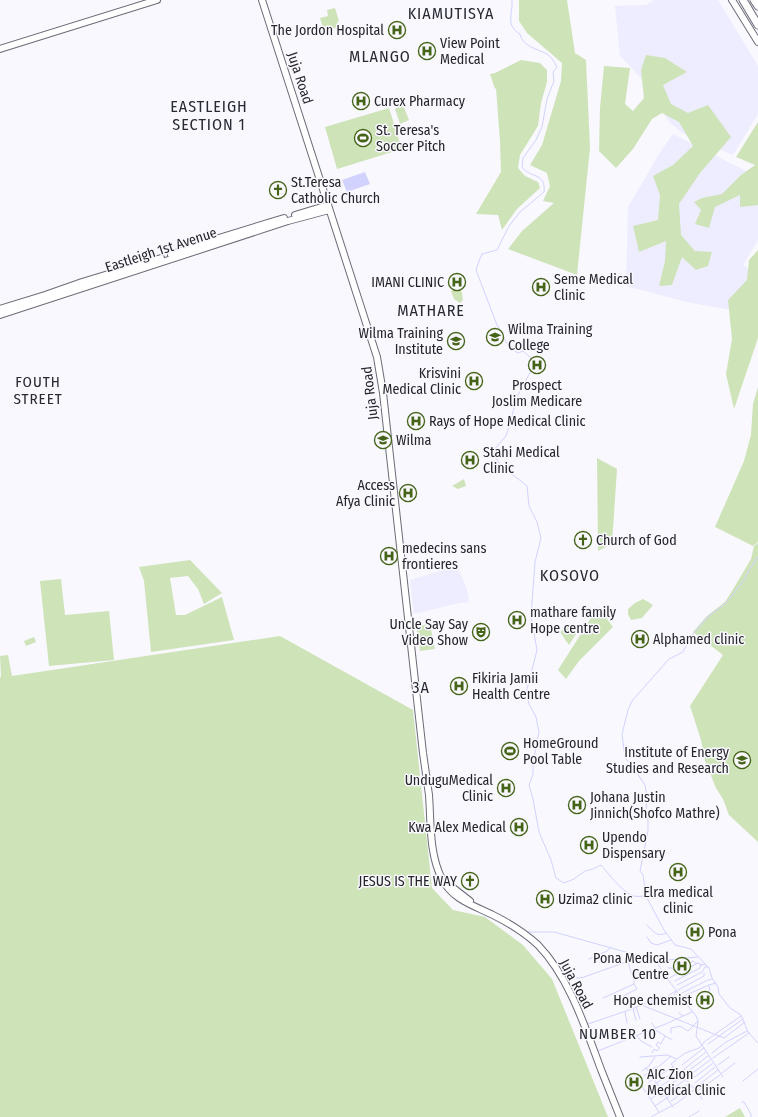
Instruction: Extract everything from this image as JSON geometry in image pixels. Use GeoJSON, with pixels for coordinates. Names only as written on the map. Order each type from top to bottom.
{"type":"FeatureCollection","features":[{"type":"Feature","properties":{"kind":"highway"},"geometry":{"type":"LineString","coordinates":[[743,0],[758,25]]}},
{"type":"Feature","properties":{"kind":"highway"},"geometry":{"type":"LineString","coordinates":[[754,0],[758,6]]}},
{"type":"Feature","properties":{"kind":"main road"},"geometry":{"type":"LineString","coordinates":[[0,49],[157,0]]}},
{"type":"Feature","properties":{"kind":"main road","name":"Juja Road"},"geometry":{"type":"LineString","coordinates":[[262,0],[374,345],[379,366],[435,859],[442,879],[454,894],[461,900],[508,923],[531,940],[547,956],[558,971],[587,1032],[620,1117]]}},
{"type":"Feature","properties":{"kind":"main road"},"geometry":{"type":"LineString","coordinates":[[732,0],[758,42]]}},
{"type":"Feature","properties":{"kind":"main road"},"geometry":{"type":"LineString","coordinates":[[325,194],[317,211],[328,216],[334,225]]}},
{"type":"Feature","properties":{"kind":"main road","name":"Eastleigh 1st Avenue"},"geometry":{"type":"LineString","coordinates":[[0,315],[328,207]]}},
{"type":"Feature","properties":{"kind":"main road","name":"Eastleigh 1st Avenue"},"geometry":{"type":"LineString","coordinates":[[0,309],[156,260],[222,237],[317,211]]}},
{"type":"Feature","properties":{"kind":"shaded area"},"geometry":{"type":"Polygon","coordinates":[[[654,0],[718,0],[758,66],[758,114],[733,155],[682,133],[670,123],[640,77],[620,56],[615,6],[646,5],[654,0]]]}},
{"type":"Feature","properties":{"kind":"shaded area"},"geometry":{"type":"Polygon","coordinates":[[[673,134],[758,177],[758,240],[743,265],[756,275],[736,311],[687,302],[626,286],[628,207],[662,149],[673,134]]]}},
{"type":"Feature","properties":{"kind":"shaded area"},"geometry":{"type":"Polygon","coordinates":[[[454,567],[458,569],[463,579],[468,593],[469,602],[414,614],[410,580],[454,567]]]}},
{"type":"Feature","properties":{"kind":"green space"},"geometry":{"type":"Polygon","coordinates":[[[519,0],[567,0],[575,53],[586,60],[590,148],[577,275],[508,249],[522,231],[554,203],[543,201],[550,186],[547,173],[530,165],[542,145],[561,81],[562,63],[527,33],[519,21],[519,0]]]}},
{"type":"Feature","properties":{"kind":"green space"},"geometry":{"type":"Polygon","coordinates":[[[335,8],[339,21],[337,22],[339,27],[324,31],[320,18],[328,16],[327,10],[335,8]]]}},
{"type":"Feature","properties":{"kind":"green space"},"geometry":{"type":"Polygon","coordinates":[[[646,55],[665,58],[687,72],[663,85],[671,104],[688,113],[708,105],[731,137],[700,173],[679,204],[681,235],[695,251],[712,252],[708,266],[696,270],[682,257],[672,285],[659,286],[665,261],[666,241],[639,252],[633,226],[658,220],[660,195],[653,176],[673,165],[693,146],[679,122],[662,113],[652,119],[633,149],[616,168],[599,151],[600,108],[604,66],[630,68],[625,104],[633,111],[644,98],[641,70],[646,55]]]}},
{"type":"Feature","properties":{"kind":"green space"},"geometry":{"type":"Polygon","coordinates":[[[521,60],[540,63],[547,70],[547,82],[541,103],[538,126],[520,155],[518,168],[525,176],[538,182],[540,188],[517,209],[502,230],[498,215],[476,214],[501,172],[496,88],[495,89],[490,74],[521,60]]]}},
{"type":"Feature","properties":{"kind":"green space"},"geometry":{"type":"Polygon","coordinates":[[[403,105],[409,120],[400,124],[395,109],[403,105]]]}},
{"type":"Feature","properties":{"kind":"green space","name":"St. Teresa's Soccer Pitch"},"geometry":{"type":"Polygon","coordinates":[[[389,108],[402,149],[337,169],[325,127],[389,108]]]}},
{"type":"Feature","properties":{"kind":"green space"},"geometry":{"type":"Polygon","coordinates":[[[758,122],[758,205],[740,207],[740,195],[715,207],[709,228],[695,224],[701,210],[694,202],[702,198],[722,194],[741,175],[755,165],[736,157],[758,122]]]}},
{"type":"Feature","properties":{"kind":"green space"},"geometry":{"type":"Polygon","coordinates":[[[758,250],[758,338],[734,409],[726,374],[732,339],[728,300],[747,280],[749,260],[758,250]]]}},
{"type":"Feature","properties":{"kind":"green space"},"geometry":{"type":"Polygon","coordinates":[[[460,288],[463,300],[460,303],[454,299],[451,291],[460,288]]]}},
{"type":"Feature","properties":{"kind":"green space"},"geometry":{"type":"Polygon","coordinates":[[[758,387],[758,542],[753,546],[715,527],[744,461],[751,435],[753,404],[758,387]]]}},
{"type":"Feature","properties":{"kind":"green space"},"geometry":{"type":"Polygon","coordinates":[[[597,458],[617,469],[612,544],[598,551],[597,458]]]}},
{"type":"Feature","properties":{"kind":"green space"},"geometry":{"type":"Polygon","coordinates":[[[464,479],[466,486],[458,489],[452,486],[464,479]]]}},
{"type":"Feature","properties":{"kind":"green space"},"geometry":{"type":"Polygon","coordinates":[[[758,543],[758,842],[729,815],[705,761],[701,740],[690,706],[723,655],[693,632],[707,616],[725,602],[751,559],[754,546],[758,543]]]}},
{"type":"Feature","properties":{"kind":"green space"},"geometry":{"type":"Polygon","coordinates":[[[190,560],[222,593],[204,604],[198,589],[188,576],[170,578],[176,615],[185,615],[222,597],[234,640],[151,652],[144,581],[139,567],[190,560]]]}},
{"type":"Feature","properties":{"kind":"green space"},"geometry":{"type":"Polygon","coordinates":[[[61,579],[65,615],[109,611],[114,660],[49,666],[40,581],[61,579]]]}},
{"type":"Feature","properties":{"kind":"green space"},"geometry":{"type":"Polygon","coordinates":[[[643,599],[653,605],[642,618],[631,620],[628,614],[628,609],[643,599]]]}},
{"type":"Feature","properties":{"kind":"green space"},"geometry":{"type":"Polygon","coordinates":[[[598,607],[613,627],[579,661],[566,679],[558,670],[598,607]]]}},
{"type":"Feature","properties":{"kind":"green space"},"geometry":{"type":"Polygon","coordinates":[[[430,624],[435,649],[420,651],[416,626],[430,624]]]}},
{"type":"Feature","properties":{"kind":"green space"},"geometry":{"type":"Polygon","coordinates":[[[567,626],[580,628],[569,645],[560,632],[567,626]]]}},
{"type":"Feature","properties":{"kind":"green space"},"geometry":{"type":"Polygon","coordinates":[[[280,636],[413,710],[432,888],[453,910],[485,917],[523,945],[552,979],[608,1117],[0,1117],[0,656],[8,655],[12,676],[280,636]]]}},
{"type":"Feature","properties":{"kind":"green space"},"geometry":{"type":"Polygon","coordinates":[[[34,637],[36,642],[26,646],[24,641],[34,637]]]}},
{"type":"Feature","properties":{"kind":"green space"},"geometry":{"type":"Polygon","coordinates":[[[740,1108],[745,1117],[725,1117],[740,1108]]]}},
{"type":"Feature","properties":{"kind":"water"},"geometry":{"type":"Polygon","coordinates":[[[365,172],[370,184],[347,192],[342,180],[365,172]]]}},
{"type":"Feature","properties":{"kind":"waterway"},"geometry":{"type":"LineString","coordinates":[[512,0],[511,23],[515,31],[520,34],[521,38],[530,47],[549,55],[557,67],[553,72],[554,81],[547,99],[542,127],[536,140],[523,158],[522,167],[543,181],[544,192],[520,212],[509,226],[497,250],[482,254],[476,270],[497,325],[505,340],[513,350],[518,353],[523,351],[532,359],[533,367],[518,395],[506,436],[493,451],[495,457],[503,467],[527,486],[529,506],[537,522],[541,538],[535,562],[531,616],[537,650],[526,693],[529,704],[536,717],[539,732],[533,763],[533,774],[529,785],[539,832],[551,860],[556,878],[564,883],[574,879],[585,871],[601,865],[616,883],[630,894],[635,896],[646,896],[664,930],[675,945],[691,949],[709,968],[712,978],[718,987],[719,994],[730,1008],[741,1015],[748,1032],[758,1043]]}},
{"type":"Feature","properties":{"kind":"waterway"},"geometry":{"type":"LineString","coordinates":[[646,895],[643,875],[640,871],[648,831],[646,814],[647,796],[645,785],[625,758],[622,734],[628,710],[632,701],[669,659],[683,652],[691,636],[709,616],[726,603],[744,580],[758,557]]}},
{"type":"Feature","properties":{"kind":"waterway"},"geometry":{"type":"LineString","coordinates":[[647,925],[660,935],[666,933]]}},
{"type":"Feature","properties":{"kind":"waterway"},"geometry":{"type":"LineString","coordinates":[[527,932],[554,932],[658,961],[697,957]]}},
{"type":"Feature","properties":{"kind":"waterway"},"geometry":{"type":"LineString","coordinates":[[647,937],[651,943],[657,945],[671,940]]}},
{"type":"Feature","properties":{"kind":"waterway"},"geometry":{"type":"LineString","coordinates":[[589,959],[607,951],[611,947]]}},
{"type":"Feature","properties":{"kind":"waterway"},"geometry":{"type":"LineString","coordinates":[[565,977],[584,977],[629,961],[636,954]]}},
{"type":"Feature","properties":{"kind":"waterway"},"geometry":{"type":"LineString","coordinates":[[668,968],[679,968],[680,963],[685,959]]}},
{"type":"Feature","properties":{"kind":"waterway"},"geometry":{"type":"LineString","coordinates":[[655,960],[696,1016],[698,1021],[696,1036],[723,1077]]}},
{"type":"Feature","properties":{"kind":"waterway"},"geometry":{"type":"LineString","coordinates":[[680,969],[693,961],[695,963],[705,965]]}},
{"type":"Feature","properties":{"kind":"waterway"},"geometry":{"type":"LineString","coordinates":[[603,998],[634,984],[634,978],[629,962]]}},
{"type":"Feature","properties":{"kind":"waterway"},"geometry":{"type":"LineString","coordinates":[[669,978],[698,963]]}},
{"type":"Feature","properties":{"kind":"waterway"},"geometry":{"type":"LineString","coordinates":[[675,981],[700,968],[702,965]]}},
{"type":"Feature","properties":{"kind":"waterway"},"geometry":{"type":"LineString","coordinates":[[677,985],[702,972],[705,967],[708,967]]}},
{"type":"Feature","properties":{"kind":"waterway"},"geometry":{"type":"LineString","coordinates":[[678,990],[704,976],[704,973]]}},
{"type":"Feature","properties":{"kind":"waterway"},"geometry":{"type":"LineString","coordinates":[[680,994],[712,979]]}},
{"type":"Feature","properties":{"kind":"waterway"},"geometry":{"type":"LineString","coordinates":[[684,996],[716,983]]}},
{"type":"Feature","properties":{"kind":"waterway"},"geometry":{"type":"LineString","coordinates":[[623,996],[637,989],[634,984]]}},
{"type":"Feature","properties":{"kind":"waterway"},"geometry":{"type":"LineString","coordinates":[[708,1006],[710,1002],[706,993],[710,990],[709,986]]}},
{"type":"Feature","properties":{"kind":"waterway"},"geometry":{"type":"LineString","coordinates":[[588,1024],[632,1009],[663,996],[664,998],[676,991]]}},
{"type":"Feature","properties":{"kind":"waterway"},"geometry":{"type":"LineString","coordinates":[[672,999],[676,992]]}},
{"type":"Feature","properties":{"kind":"waterway"},"geometry":{"type":"LineString","coordinates":[[614,994],[724,1038],[745,1022]]}},
{"type":"Feature","properties":{"kind":"waterway"},"geometry":{"type":"LineString","coordinates":[[636,1007],[640,1019]]}},
{"type":"Feature","properties":{"kind":"waterway"},"geometry":{"type":"LineString","coordinates":[[633,1009],[636,1020]]}},
{"type":"Feature","properties":{"kind":"waterway"},"geometry":{"type":"LineString","coordinates":[[625,1012],[627,1023]]}},
{"type":"Feature","properties":{"kind":"waterway"},"geometry":{"type":"LineString","coordinates":[[598,1051],[692,1012]]}},
{"type":"Feature","properties":{"kind":"waterway"},"geometry":{"type":"LineString","coordinates":[[679,1013],[683,1016]]}},
{"type":"Feature","properties":{"kind":"waterway"},"geometry":{"type":"LineString","coordinates":[[640,1057],[667,1055],[677,1059],[685,1053],[699,1048],[704,1042],[741,1016]]}},
{"type":"Feature","properties":{"kind":"waterway"},"geometry":{"type":"LineString","coordinates":[[708,1044],[743,1019]]}},
{"type":"Feature","properties":{"kind":"waterway"},"geometry":{"type":"LineString","coordinates":[[671,1033],[671,1028],[680,1026],[688,1031],[698,1021]]}},
{"type":"Feature","properties":{"kind":"waterway"},"geometry":{"type":"LineString","coordinates":[[652,1023],[655,1028]]}},
{"type":"Feature","properties":{"kind":"waterway"},"geometry":{"type":"LineString","coordinates":[[654,1029],[672,1039]]}},
{"type":"Feature","properties":{"kind":"waterway"},"geometry":{"type":"LineString","coordinates":[[712,1053],[726,1042],[747,1031]]}},
{"type":"Feature","properties":{"kind":"waterway"},"geometry":{"type":"LineString","coordinates":[[713,1058],[749,1033]]}},
{"type":"Feature","properties":{"kind":"waterway"},"geometry":{"type":"LineString","coordinates":[[637,1036],[641,1041],[652,1047]]}},
{"type":"Feature","properties":{"kind":"waterway"},"geometry":{"type":"LineString","coordinates":[[652,1053],[654,1049],[657,1051],[660,1048],[656,1045],[658,1042],[661,1044],[665,1036]]}},
{"type":"Feature","properties":{"kind":"waterway"},"geometry":{"type":"LineString","coordinates":[[682,1065],[704,1048]]}},
{"type":"Feature","properties":{"kind":"waterway"},"geometry":{"type":"LineString","coordinates":[[683,1070],[706,1052]]}},
{"type":"Feature","properties":{"kind":"waterway"},"geometry":{"type":"LineString","coordinates":[[644,1076],[655,1067],[657,1068],[671,1056]]}},
{"type":"Feature","properties":{"kind":"waterway"},"geometry":{"type":"LineString","coordinates":[[687,1072],[708,1056]]}},
{"type":"Feature","properties":{"kind":"waterway"},"geometry":{"type":"LineString","coordinates":[[642,1071],[649,1066],[655,1057]]}},
{"type":"Feature","properties":{"kind":"waterway"},"geometry":{"type":"LineString","coordinates":[[718,1065],[729,1057]]}},
{"type":"Feature","properties":{"kind":"waterway"},"geometry":{"type":"LineString","coordinates":[[676,1060],[671,1064],[695,1089],[702,1099]]}},
{"type":"Feature","properties":{"kind":"waterway"},"geometry":{"type":"LineString","coordinates":[[690,1075],[710,1060]]}},
{"type":"Feature","properties":{"kind":"waterway"},"geometry":{"type":"LineString","coordinates":[[722,1073],[735,1063]]}},
{"type":"Feature","properties":{"kind":"waterway"},"geometry":{"type":"LineString","coordinates":[[692,1079],[712,1064]]}},
{"type":"Feature","properties":{"kind":"waterway"},"geometry":{"type":"LineString","coordinates":[[649,1082],[673,1067]]}},
{"type":"Feature","properties":{"kind":"waterway"},"geometry":{"type":"LineString","coordinates":[[695,1083],[715,1067]]}},
{"type":"Feature","properties":{"kind":"waterway"},"geometry":{"type":"LineString","coordinates":[[646,1068],[673,1107]]}},
{"type":"Feature","properties":{"kind":"waterway"},"geometry":{"type":"LineString","coordinates":[[743,1081],[758,1069]]}},
{"type":"Feature","properties":{"kind":"waterway"},"geometry":{"type":"LineString","coordinates":[[700,1084],[718,1070]]}},
{"type":"Feature","properties":{"kind":"waterway"},"geometry":{"type":"LineString","coordinates":[[651,1086],[676,1071]]}},
{"type":"Feature","properties":{"kind":"waterway"},"geometry":{"type":"LineString","coordinates":[[648,1095],[678,1074]]}},
{"type":"Feature","properties":{"kind":"waterway"},"geometry":{"type":"LineString","coordinates":[[699,1090],[720,1075]]}},
{"type":"Feature","properties":{"kind":"waterway"},"geometry":{"type":"LineString","coordinates":[[651,1099],[681,1077]]}},
{"type":"Feature","properties":{"kind":"waterway"},"geometry":{"type":"LineString","coordinates":[[661,1097],[685,1080]]}},
{"type":"Feature","properties":{"kind":"waterway"},"geometry":{"type":"LineString","coordinates":[[655,1106],[689,1083]]}},
{"type":"Feature","properties":{"kind":"waterway"},"geometry":{"type":"LineString","coordinates":[[641,1085],[659,1112]]}},
{"type":"Feature","properties":{"kind":"waterway"},"geometry":{"type":"LineString","coordinates":[[671,1101],[692,1086]]}},
{"type":"Feature","properties":{"kind":"waterway"},"geometry":{"type":"LineString","coordinates":[[651,1117],[677,1103],[695,1089]]}},
{"type":"Feature","properties":{"kind":"waterway"},"geometry":{"type":"LineString","coordinates":[[742,1102],[744,1102],[751,1114],[751,1117]]}},
{"type":"Feature","properties":{"kind":"waterway"},"geometry":{"type":"LineString","coordinates":[[689,1117],[699,1111]]}},
{"type":"Feature","properties":{"kind":"place","name":"The Jordon Hospital"},"geometry":{"type":"Point","coordinates":[397,30]}},
{"type":"Feature","properties":{"kind":"place","name":"View Point Medical"},"geometry":{"type":"Point","coordinates":[427,51]}},
{"type":"Feature","properties":{"kind":"place","name":"Curex Pharmacy"},"geometry":{"type":"Point","coordinates":[361,101]}},
{"type":"Feature","properties":{"kind":"place","name":"St. Teresa's Soccer Pitch"},"geometry":{"type":"Point","coordinates":[363,138]}},
{"type":"Feature","properties":{"kind":"place","name":"St.Teresa Catholic Church"},"geometry":{"type":"Point","coordinates":[278,190]}},
{"type":"Feature","properties":{"kind":"place","name":"IMANI CLINIC"},"geometry":{"type":"Point","coordinates":[457,282]}},
{"type":"Feature","properties":{"kind":"place","name":"Seme Medical Clinic"},"geometry":{"type":"Point","coordinates":[541,287]}},
{"type":"Feature","properties":{"kind":"place","name":"Wilma Training College"},"geometry":{"type":"Point","coordinates":[495,337]}},
{"type":"Feature","properties":{"kind":"place","name":"Wilma Training Institute"},"geometry":{"type":"Point","coordinates":[456,341]}},
{"type":"Feature","properties":{"kind":"place","name":"Prospect Joslim Medicare"},"geometry":{"type":"Point","coordinates":[537,365]}},
{"type":"Feature","properties":{"kind":"place","name":"Krisvini Medical Clinic"},"geometry":{"type":"Point","coordinates":[474,381]}},
{"type":"Feature","properties":{"kind":"place","name":"Rays of Hope Medical Clinic"},"geometry":{"type":"Point","coordinates":[416,421]}},
{"type":"Feature","properties":{"kind":"place","name":"Wilma"},"geometry":{"type":"Point","coordinates":[383,440]}},
{"type":"Feature","properties":{"kind":"place","name":"Stahi Medical Clinic"},"geometry":{"type":"Point","coordinates":[470,460]}},
{"type":"Feature","properties":{"kind":"place","name":"Access Afya Clinic"},"geometry":{"type":"Point","coordinates":[408,493]}},
{"type":"Feature","properties":{"kind":"place","name":"Church of God"},"geometry":{"type":"Point","coordinates":[583,540]}},
{"type":"Feature","properties":{"kind":"place","name":"medecins sans frontieres"},"geometry":{"type":"Point","coordinates":[389,556]}},
{"type":"Feature","properties":{"kind":"place","name":"mathare family Hope centre"},"geometry":{"type":"Point","coordinates":[517,620]}},
{"type":"Feature","properties":{"kind":"place","name":"Uncle Say Say Video Show"},"geometry":{"type":"Point","coordinates":[481,632]}},
{"type":"Feature","properties":{"kind":"place","name":"Alphamed clinic"},"geometry":{"type":"Point","coordinates":[640,639]}},
{"type":"Feature","properties":{"kind":"place","name":"Fikiria Jamii Health Centre"},"geometry":{"type":"Point","coordinates":[459,686]}},
{"type":"Feature","properties":{"kind":"place","name":"HomeGround Pool Table"},"geometry":{"type":"Point","coordinates":[510,751]}},
{"type":"Feature","properties":{"kind":"place","name":"Institute of Energy Studies and Research"},"geometry":{"type":"Point","coordinates":[742,760]}},
{"type":"Feature","properties":{"kind":"place","name":"UnduguMedical Clinic"},"geometry":{"type":"Point","coordinates":[506,788]}},
{"type":"Feature","properties":{"kind":"place","name":"Johana Justin Jinnich(Shofco Mathre)"},"geometry":{"type":"Point","coordinates":[577,805]}},
{"type":"Feature","properties":{"kind":"place","name":"Kwa Alex Medical"},"geometry":{"type":"Point","coordinates":[519,827]}},
{"type":"Feature","properties":{"kind":"place","name":"Upendo Dispensary"},"geometry":{"type":"Point","coordinates":[589,845]}},
{"type":"Feature","properties":{"kind":"place","name":"Elra medical clinic"},"geometry":{"type":"Point","coordinates":[678,872]}},
{"type":"Feature","properties":{"kind":"place","name":"JESUS IS THE WAY"},"geometry":{"type":"Point","coordinates":[470,881]}},
{"type":"Feature","properties":{"kind":"place","name":"Uzima2 clinic"},"geometry":{"type":"Point","coordinates":[545,899]}},
{"type":"Feature","properties":{"kind":"place","name":"Pona"},"geometry":{"type":"Point","coordinates":[695,932]}},
{"type":"Feature","properties":{"kind":"place","name":"Pona Medical Centre"},"geometry":{"type":"Point","coordinates":[682,966]}},
{"type":"Feature","properties":{"kind":"place","name":"Hope chemist"},"geometry":{"type":"Point","coordinates":[705,1000]}},
{"type":"Feature","properties":{"kind":"place","name":"AIC Zion Medical Clinic"},"geometry":{"type":"Point","coordinates":[634,1082]}},
{"type":"Feature","properties":{"kind":"district","name":"KIAMUTISYA"},"geometry":{"type":"Point","coordinates":[451,13]}},
{"type":"Feature","properties":{"kind":"district","name":"MLANGO"},"geometry":{"type":"Point","coordinates":[380,56]}},
{"type":"Feature","properties":{"kind":"district","name":"EASTLEIGH SECTION 1"},"geometry":{"type":"Point","coordinates":[209,115]}},
{"type":"Feature","properties":{"kind":"district","name":"MATHARE"},"geometry":{"type":"Point","coordinates":[431,310]}},
{"type":"Feature","properties":{"kind":"district","name":"FOUTH STREET"},"geometry":{"type":"Point","coordinates":[38,390]}},
{"type":"Feature","properties":{"kind":"district","name":"KOSOVO"},"geometry":{"type":"Point","coordinates":[570,575]}},
{"type":"Feature","properties":{"kind":"district","name":"3A"},"geometry":{"type":"Point","coordinates":[421,687]}},
{"type":"Feature","properties":{"kind":"district","name":"NUMBER 10"},"geometry":{"type":"Point","coordinates":[618,1034]}}]}
